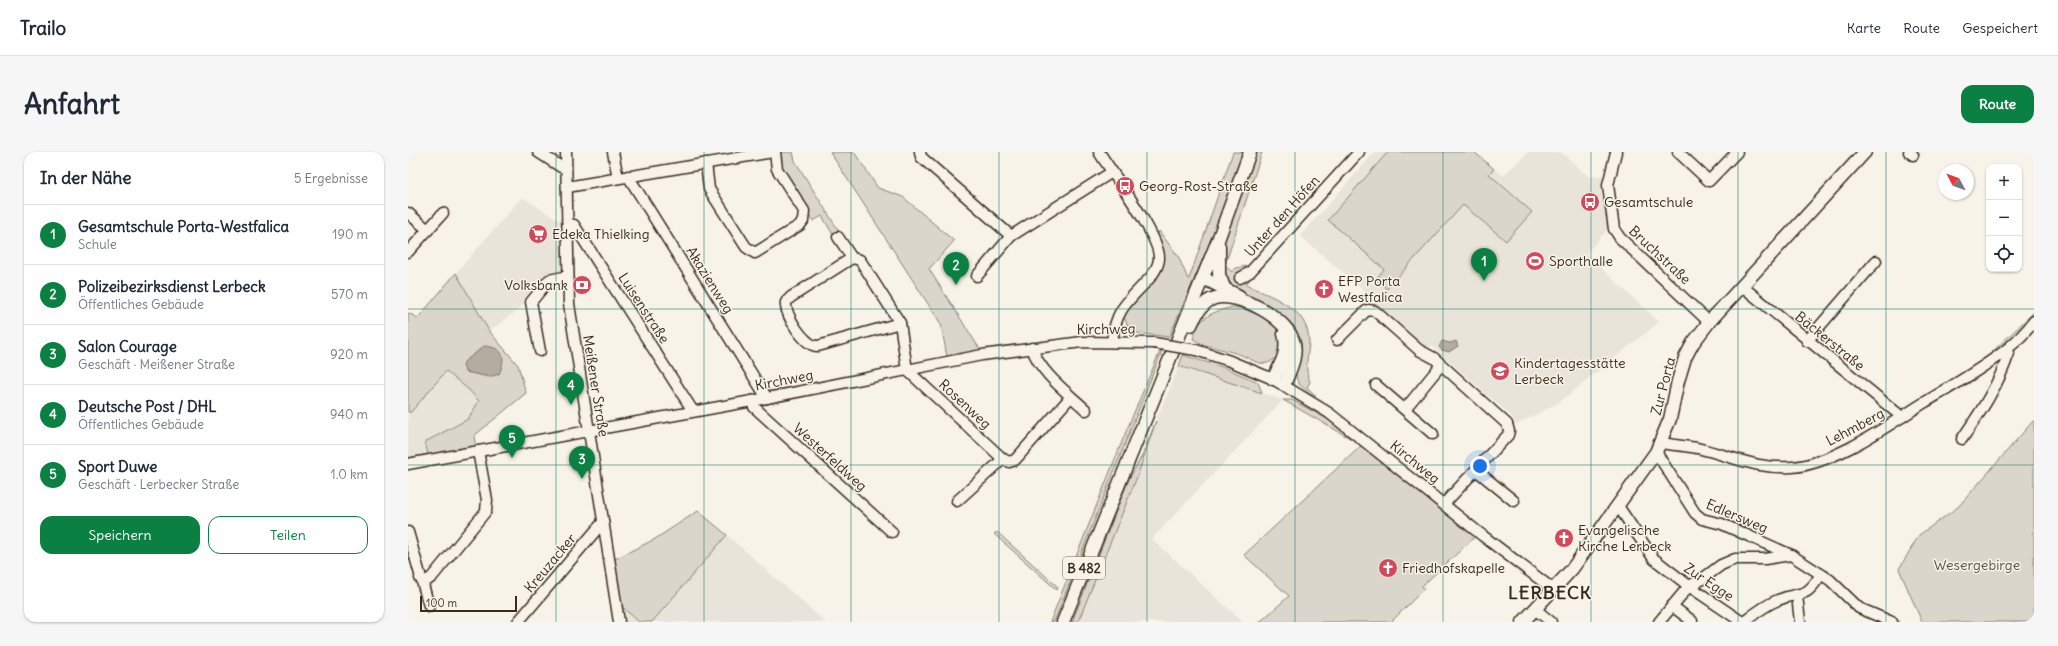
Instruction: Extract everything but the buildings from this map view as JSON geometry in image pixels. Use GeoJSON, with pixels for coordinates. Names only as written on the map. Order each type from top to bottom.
{"type":"FeatureCollection","features":[{"type":"Feature","properties":{"kind":"main road","name":"B 482"},"geometry":{"type":"LineString","coordinates":[[1063,622],[1218,240],[1250,152]]}},
{"type":"Feature","properties":{"kind":"main road","name":"Zur Porta"},"geometry":{"type":"LineString","coordinates":[[1523,622],[1554,590],[1587,549],[1659,447],[1670,418],[1678,381],[1685,358],[1693,343],[1742,286],[1865,152]]}},
{"type":"Feature","properties":{"kind":"main road"},"geometry":{"type":"LineString","coordinates":[[1218,240],[1219,275],[1226,292]]}},
{"type":"Feature","properties":{"kind":"main road"},"geometry":{"type":"LineString","coordinates":[[1201,282],[1254,305],[1278,320],[1291,333],[1294,344],[1294,358],[1284,385]]}},
{"type":"Feature","properties":{"kind":"main road"},"geometry":{"type":"LineString","coordinates":[[1174,350],[1187,334],[1200,309],[1206,302],[1226,292]]}},
{"type":"Feature","properties":{"kind":"main road"},"geometry":{"type":"LineString","coordinates":[[1273,379],[1285,355],[1287,344],[1278,320]]}},
{"type":"Feature","properties":{"kind":"street"},"geometry":{"type":"LineString","coordinates":[[538,152],[561,167],[566,167]]}},
{"type":"Feature","properties":{"kind":"street","name":"Meißener Straße"},"geometry":{"type":"LineString","coordinates":[[566,152],[568,276],[571,319],[590,431],[619,622]]}},
{"type":"Feature","properties":{"kind":"street"},"geometry":{"type":"LineString","coordinates":[[613,152],[618,178]]}},
{"type":"Feature","properties":{"kind":"street"},"geometry":{"type":"LineString","coordinates":[[567,187],[706,163],[742,155],[774,152],[778,169],[804,211],[804,216],[800,225],[755,253],[746,247],[709,189],[706,163]]}},
{"type":"Feature","properties":{"kind":"street"},"geometry":{"type":"LineString","coordinates":[[920,152],[921,157],[1011,236]]}},
{"type":"Feature","properties":{"kind":"street"},"geometry":{"type":"LineString","coordinates":[[1099,152],[1156,241],[1159,258],[1152,276],[1122,306],[1114,323],[1112,341]]}},
{"type":"Feature","properties":{"kind":"street","name":"Unter den Höfen"},"geometry":{"type":"LineString","coordinates":[[1240,278],[1250,272],[1359,152]]}},
{"type":"Feature","properties":{"kind":"street","name":"Bruchstraße"},"geometry":{"type":"LineString","coordinates":[[1616,152],[1608,185],[1614,229],[1620,238],[1710,322]]}},
{"type":"Feature","properties":{"kind":"street"},"geometry":{"type":"LineString","coordinates":[[1678,152],[1709,181],[1737,152]]}},
{"type":"Feature","properties":{"kind":"street"},"geometry":{"type":"LineString","coordinates":[[977,276],[1011,236],[1112,172]]}},
{"type":"Feature","properties":{"kind":"street","name":"Akazienweg"},"geometry":{"type":"LineString","coordinates":[[628,176],[767,398]]}},
{"type":"Feature","properties":{"kind":"street"},"geometry":{"type":"LineString","coordinates":[[408,212],[428,230]]}},
{"type":"Feature","properties":{"kind":"street"},"geometry":{"type":"LineString","coordinates":[[408,252],[443,212]]}},
{"type":"Feature","properties":{"kind":"street","name":"Luisenstraße"},"geometry":{"type":"LineString","coordinates":[[568,224],[574,225],[693,411]]}},
{"type":"Feature","properties":{"kind":"street"},"geometry":{"type":"LineString","coordinates":[[838,236],[852,258],[860,260],[900,323],[907,370]]}},
{"type":"Feature","properties":{"kind":"street"},"geometry":{"type":"LineString","coordinates":[[852,258],[791,297],[786,302],[787,312],[805,340],[810,345],[818,346],[900,323]]}},
{"type":"Feature","properties":{"kind":"street"},"geometry":{"type":"LineString","coordinates":[[1807,341],[1876,262]]}},
{"type":"Feature","properties":{"kind":"street"},"geometry":{"type":"LineString","coordinates":[[540,351],[531,302],[549,280],[568,276]]}},
{"type":"Feature","properties":{"kind":"street","name":"Bäckerstraße"},"geometry":{"type":"LineString","coordinates":[[1742,286],[1807,341],[1902,417]]}},
{"type":"Feature","properties":{"kind":"street"},"geometry":{"type":"LineString","coordinates":[[1337,340],[1365,312],[1368,310],[1375,311],[1419,350],[1434,358],[1507,424],[1509,431],[1508,436],[1444,504]]}},
{"type":"Feature","properties":{"kind":"street","name":"Lehmberg"},"geometry":{"type":"LineString","coordinates":[[1659,447],[1698,448],[1750,464],[1792,467],[1812,464],[1837,454],[1902,417],[2007,349],[2030,332],[2034,322]]}},
{"type":"Feature","properties":{"kind":"street","name":"Kirchweg"},"geometry":{"type":"LineString","coordinates":[[408,464],[752,401],[982,354],[1082,342],[1112,341],[1154,343],[1196,350],[1230,361],[1284,385],[1329,413],[1554,590]]}},
{"type":"Feature","properties":{"kind":"street"},"geometry":{"type":"LineString","coordinates":[[1032,348],[1039,362],[1054,380],[1086,410]]}},
{"type":"Feature","properties":{"kind":"street"},"geometry":{"type":"LineString","coordinates":[[1962,439],[1990,398],[2001,376],[2009,353],[2007,349]]}},
{"type":"Feature","properties":{"kind":"street"},"geometry":{"type":"LineString","coordinates":[[1405,409],[1441,365]]}},
{"type":"Feature","properties":{"kind":"street","name":"Rosenweg"},"geometry":{"type":"LineString","coordinates":[[907,370],[1003,459]]}},
{"type":"Feature","properties":{"kind":"street"},"geometry":{"type":"LineString","coordinates":[[1376,385],[1433,434]]}},
{"type":"Feature","properties":{"kind":"street"},"geometry":{"type":"LineString","coordinates":[[957,501],[1003,459],[1009,462],[1015,460],[1068,400]]}},
{"type":"Feature","properties":{"kind":"street","name":"Westerfeldweg"},"geometry":{"type":"LineString","coordinates":[[752,401],[754,407],[892,532]]}},
{"type":"Feature","properties":{"kind":"street","name":"Edlersweg"},"geometry":{"type":"LineString","coordinates":[[1659,447],[1695,513],[1702,519],[1722,524],[1791,555],[1830,580],[1859,608],[1892,622]]}},
{"type":"Feature","properties":{"kind":"street"},"geometry":{"type":"LineString","coordinates":[[420,578],[425,582],[432,577],[485,514],[487,500],[478,451]]}},
{"type":"Feature","properties":{"kind":"street"},"geometry":{"type":"LineString","coordinates":[[1476,470],[1514,500]]}},
{"type":"Feature","properties":{"kind":"street","name":"Zur Egge"},"geometry":{"type":"LineString","coordinates":[[1618,506],[1654,559],[1689,586],[1743,622]]}},
{"type":"Feature","properties":{"kind":"street","name":"Kreuzacker"},"geometry":{"type":"LineString","coordinates":[[518,622],[603,522]]}},
{"type":"Feature","properties":{"kind":"street"},"geometry":{"type":"LineString","coordinates":[[408,532],[429,606]]}},
{"type":"Feature","properties":{"kind":"street"},"geometry":{"type":"LineString","coordinates":[[1659,622],[1689,586],[1701,580],[1722,565],[1735,559],[1765,559],[1791,555]]}},
{"type":"Feature","properties":{"kind":"street"},"geometry":{"type":"LineString","coordinates":[[1743,622],[1778,599],[1797,595],[1813,588],[1821,574]]}},
{"type":"Feature","properties":{"kind":"street"},"geometry":{"type":"LineString","coordinates":[[1797,595],[1800,622]]}},
{"type":"Feature","properties":{"kind":"street"},"geometry":{"type":"LineString","coordinates":[[1672,606],[1692,622]]}},
{"type":"Feature","properties":{"kind":"street"},"geometry":{"type":"LineString","coordinates":[[1535,609],[1551,622]]}},
{"type":"Feature","properties":{"kind":"shaded area"},"geometry":{"type":"Polygon","coordinates":[[[1375,152],[1475,152],[1503,176],[1528,152],[1561,152],[1589,177],[1609,175],[1613,223],[1586,254],[1659,322],[1561,401],[1516,425],[1512,417],[1432,346],[1426,348],[1375,303],[1366,292],[1300,236],[1375,152]]]}},
{"type":"Feature","properties":{"kind":"shaded area"},"geometry":{"type":"Polygon","coordinates":[[[522,197],[568,226],[569,274],[546,280],[518,310],[489,331],[456,273],[522,197]]]}},
{"type":"Feature","properties":{"kind":"shaded area"},"geometry":{"type":"Polygon","coordinates":[[[1442,341],[1450,343],[1456,341],[1458,346],[1449,352],[1442,350],[1439,347],[1442,341]]]}},
{"type":"Feature","properties":{"kind":"shaded area"},"geometry":{"type":"Polygon","coordinates":[[[484,346],[495,348],[502,354],[503,363],[499,374],[489,377],[465,372],[463,365],[464,362],[484,346]]]}},
{"type":"Feature","properties":{"kind":"shaded area"},"geometry":{"type":"Polygon","coordinates":[[[1179,366],[1283,400],[1152,539],[1243,622],[1078,622],[1137,477],[1156,421],[1179,366]]]}},
{"type":"Feature","properties":{"kind":"shaded area"},"geometry":{"type":"Polygon","coordinates":[[[446,371],[469,390],[479,401],[468,419],[425,442],[428,454],[408,458],[408,412],[411,412],[446,371]]]}},
{"type":"Feature","properties":{"kind":"shaded area"},"geometry":{"type":"Polygon","coordinates":[[[727,535],[825,622],[652,622],[727,535]]]}},
{"type":"Feature","properties":{"kind":"shaded area"},"geometry":{"type":"Polygon","coordinates":[[[618,603],[639,622],[621,622],[618,603]]]}},
{"type":"Feature","properties":{"kind":"green space"},"geometry":{"type":"Polygon","coordinates":[[[778,152],[793,152],[795,161],[840,233],[834,236],[822,216],[813,221],[782,171],[778,152]]]}},
{"type":"Feature","properties":{"kind":"green space"},"geometry":{"type":"Polygon","coordinates":[[[830,152],[854,152],[878,188],[903,197],[954,241],[929,269],[981,351],[947,357],[941,324],[830,152]]]}},
{"type":"Feature","properties":{"kind":"green space"},"geometry":{"type":"Polygon","coordinates":[[[1233,152],[1262,152],[1225,265],[1232,272],[1236,268],[1252,265],[1292,230],[1246,284],[1287,305],[1303,320],[1307,330],[1309,343],[1307,372],[1310,382],[1307,387],[1316,396],[1313,396],[1301,386],[1296,378],[1299,340],[1293,325],[1276,311],[1238,291],[1231,284],[1224,273],[1223,257],[1206,252],[1169,337],[1130,332],[1123,314],[1151,274],[1156,257],[1154,244],[1159,231],[1178,256],[1189,279],[1233,152]]]}},
{"type":"Feature","properties":{"kind":"green space"},"geometry":{"type":"Polygon","coordinates":[[[1388,152],[1474,152],[1494,169],[1489,174],[1532,212],[1506,241],[1463,205],[1387,289],[1376,279],[1384,269],[1328,220],[1388,152]]]}},
{"type":"Feature","properties":{"kind":"green space"},"geometry":{"type":"Polygon","coordinates":[[[456,273],[489,331],[518,365],[526,393],[474,436],[477,455],[408,469],[408,458],[428,454],[425,442],[468,419],[479,401],[469,390],[446,371],[411,412],[408,412],[408,313],[418,318],[456,273]]]}},
{"type":"Feature","properties":{"kind":"green space"},"geometry":{"type":"Polygon","coordinates":[[[1233,307],[1247,310],[1259,315],[1280,332],[1281,352],[1273,360],[1267,363],[1259,363],[1239,354],[1206,345],[1193,339],[1199,325],[1207,316],[1233,307]]]}},
{"type":"Feature","properties":{"kind":"green space"},"geometry":{"type":"Polygon","coordinates":[[[2034,312],[2034,323],[1994,359],[1989,355],[2034,312]]]}},
{"type":"Feature","properties":{"kind":"green space"},"geometry":{"type":"Polygon","coordinates":[[[1160,351],[1162,351],[1054,622],[1050,622],[1125,434],[1160,351]]]}},
{"type":"Feature","properties":{"kind":"green space"},"geometry":{"type":"Polygon","coordinates":[[[1183,355],[1225,368],[1258,382],[1262,393],[1179,366],[1183,355]]]}},
{"type":"Feature","properties":{"kind":"green space"},"geometry":{"type":"Polygon","coordinates":[[[1283,400],[1292,400],[1328,419],[1355,438],[1477,535],[1422,586],[1424,589],[1391,622],[1260,622],[1289,596],[1244,555],[1362,445],[1283,400]]]}},
{"type":"Feature","properties":{"kind":"green space","name":"Wesergebirge"},"geometry":{"type":"Polygon","coordinates":[[[2034,420],[2034,622],[1922,622],[1899,569],[1919,535],[1958,507],[2034,420]]]}},
{"type":"Feature","properties":{"kind":"green space"},"geometry":{"type":"Polygon","coordinates":[[[1156,421],[1137,477],[1078,622],[1072,622],[1129,479],[1142,456],[1156,421]]]}},
{"type":"Feature","properties":{"kind":"green space"},"geometry":{"type":"Polygon","coordinates":[[[698,511],[727,535],[652,622],[639,622],[618,603],[611,561],[655,539],[698,511]]]}},
{"type":"Feature","properties":{"kind":"green space"},"geometry":{"type":"Polygon","coordinates":[[[997,532],[1058,587],[1057,590],[994,534],[997,532]]]}},
{"type":"Feature","properties":{"kind":"place","name":"Georg-Rost-Straße"},"geometry":{"type":"Point","coordinates":[1125,186]}},
{"type":"Feature","properties":{"kind":"place","name":"Gesamtschule"},"geometry":{"type":"Point","coordinates":[1590,202]}},
{"type":"Feature","properties":{"kind":"place","name":"Edeka Thielking"},"geometry":{"type":"Point","coordinates":[538,234]}},
{"type":"Feature","properties":{"kind":"place","name":"Sporthalle"},"geometry":{"type":"Point","coordinates":[1535,261]}},
{"type":"Feature","properties":{"kind":"place","name":"Gesamtschule Porta-Westfalica"},"geometry":{"type":"Point","coordinates":[1484,281]}},
{"type":"Feature","properties":{"kind":"place","name":"Volksbank"},"geometry":{"type":"Point","coordinates":[582,285]}},
{"type":"Feature","properties":{"kind":"place","name":"Polizeibezirksdienst Lerbeck"},"geometry":{"type":"Point","coordinates":[956,285]}},
{"type":"Feature","properties":{"kind":"place","name":"EFP Porta Westfalica"},"geometry":{"type":"Point","coordinates":[1324,289]}},
{"type":"Feature","properties":{"kind":"place","name":"Kindertagesstätte Lerbeck"},"geometry":{"type":"Point","coordinates":[1500,371]}},
{"type":"Feature","properties":{"kind":"place","name":"Deutsche Post / DHL"},"geometry":{"type":"Point","coordinates":[571,405]}},
{"type":"Feature","properties":{"kind":"place","name":"Sport Duwe"},"geometry":{"type":"Point","coordinates":[512,458]}},
{"type":"Feature","properties":{"kind":"place","name":"Salon Courage"},"geometry":{"type":"Point","coordinates":[582,479]}},
{"type":"Feature","properties":{"kind":"place","name":"Evangelische Kirche Lerbeck"},"geometry":{"type":"Point","coordinates":[1564,538]}},
{"type":"Feature","properties":{"kind":"place","name":"Friedhofskapelle"},"geometry":{"type":"Point","coordinates":[1388,568]}},
{"type":"Feature","properties":{"kind":"district","name":"LERBECK"},"geometry":{"type":"Point","coordinates":[1550,592]}}]}
